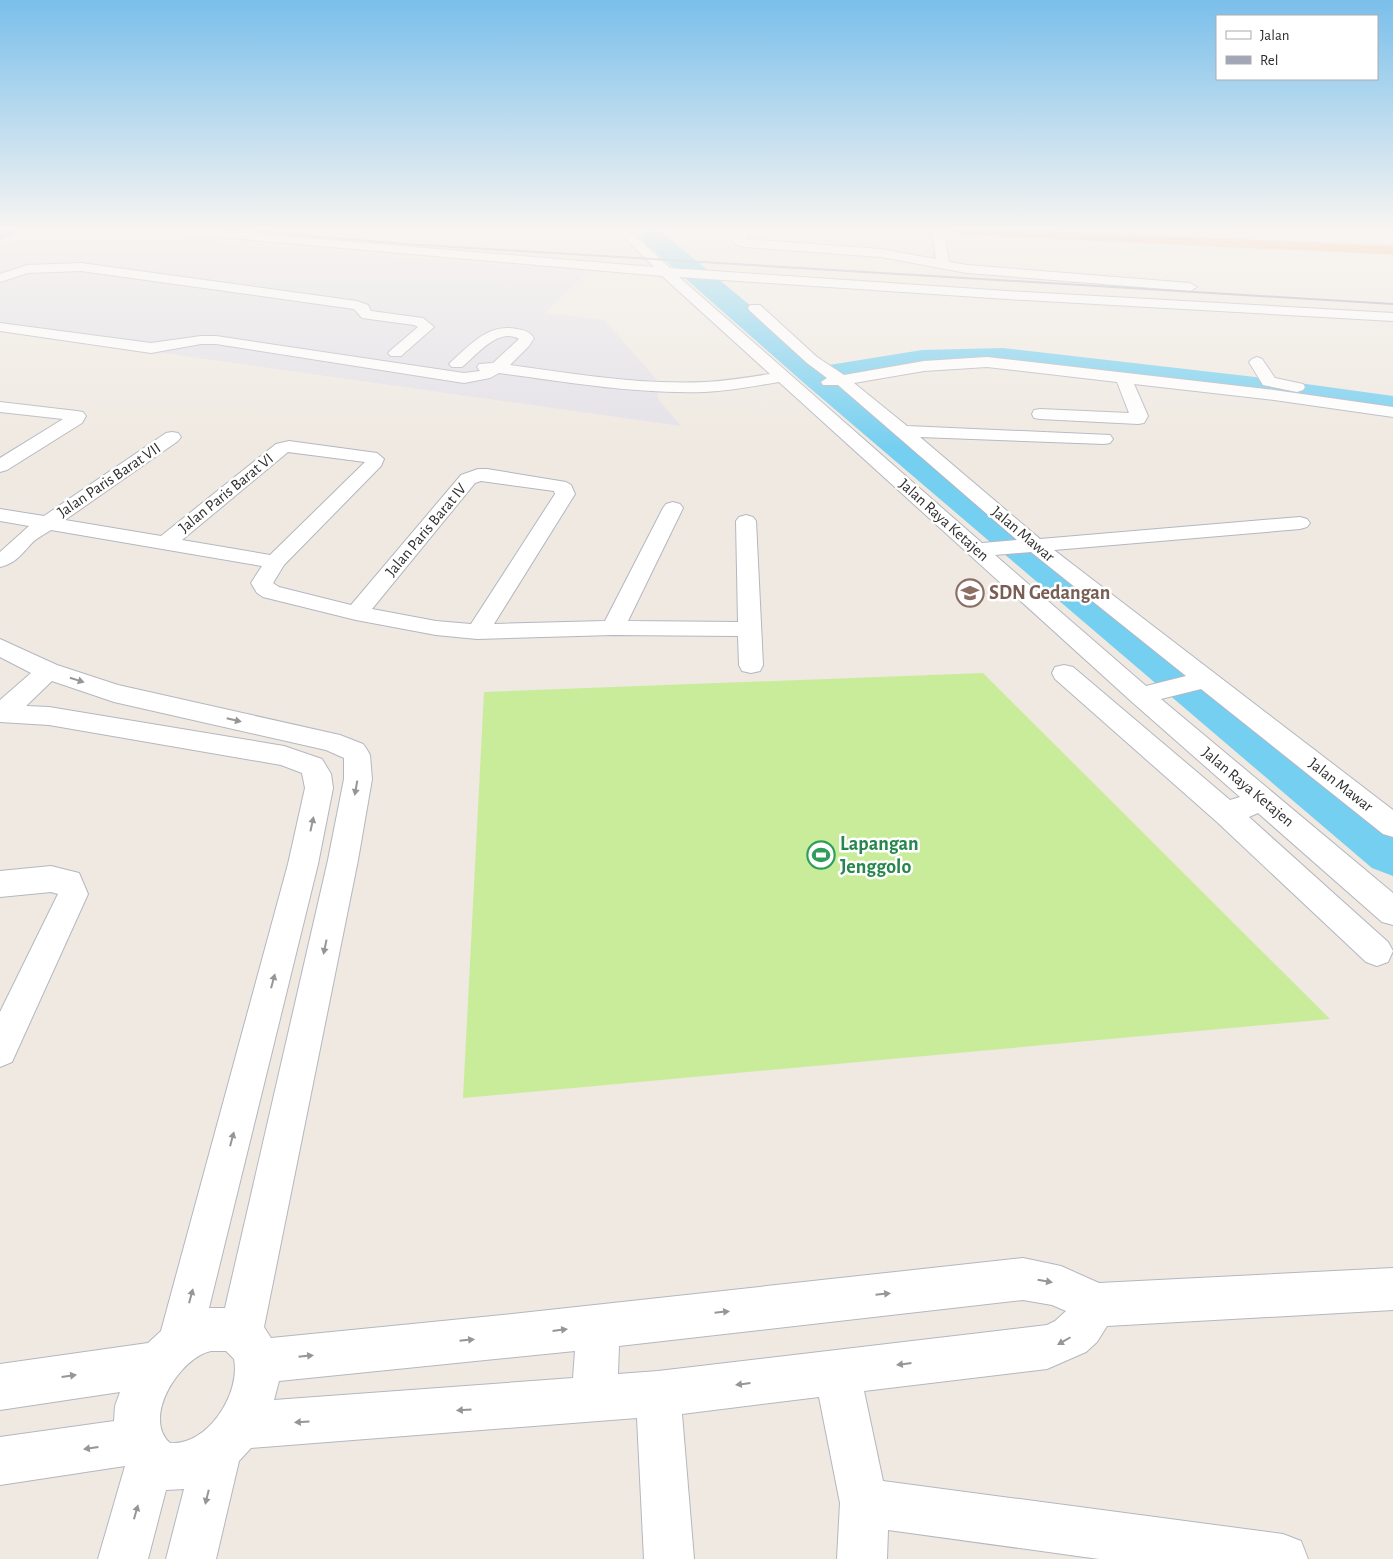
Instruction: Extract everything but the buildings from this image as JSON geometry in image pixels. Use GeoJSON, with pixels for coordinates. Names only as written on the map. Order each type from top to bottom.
{"type":"FeatureCollection","features":[{"type":"Feature","properties":{"kind":"street"},"geometry":{"type":"LineString","coordinates":[[348,304],[363,308],[366,315],[418,321],[427,327],[396,353],[358,364]]}},
{"type":"Feature","properties":{"kind":"street","name":"Jalan Raya Ketajen"},"geometry":{"type":"LineString","coordinates":[[710,304],[795,384],[1262,799],[1393,912]]}},
{"type":"Feature","properties":{"kind":"street"},"geometry":{"type":"LineString","coordinates":[[1135,304],[1388,321]]}},
{"type":"Feature","properties":{"kind":"street","name":"Jalan Mawar"},"geometry":{"type":"LineString","coordinates":[[755,308],[835,381],[903,431],[1029,545],[1201,680],[1393,826]]}},
{"type":"Feature","properties":{"kind":"street"},"geometry":{"type":"LineString","coordinates":[[0,327],[151,348],[201,340],[216,340],[358,364],[464,378],[480,377],[492,373],[524,343],[526,338],[524,335],[499,332],[491,335],[457,364]]}},
{"type":"Feature","properties":{"kind":"street"},"geometry":{"type":"LineString","coordinates":[[396,353],[457,364],[657,386],[694,387],[835,381],[924,366],[987,362],[1274,395],[1393,412]]}},
{"type":"Feature","properties":{"kind":"street"},"geometry":{"type":"LineString","coordinates":[[1257,362],[1267,380],[1274,384],[1393,399]]}},
{"type":"Feature","properties":{"kind":"street"},"geometry":{"type":"LineString","coordinates":[[1040,414],[1138,419],[1139,416],[1124,379]]}},
{"type":"Feature","properties":{"kind":"street"},"geometry":{"type":"LineString","coordinates":[[0,406],[77,416],[76,419],[0,466]]}},
{"type":"Feature","properties":{"kind":"street"},"geometry":{"type":"LineString","coordinates":[[903,431],[1104,440]]}},
{"type":"Feature","properties":{"kind":"street","name":"Jalan Paris Barat VII"},"geometry":{"type":"LineString","coordinates":[[27,537],[172,437]]}},
{"type":"Feature","properties":{"kind":"street","name":"Jalan Paris Barat VI"},"geometry":{"type":"LineString","coordinates":[[165,543],[282,448],[289,446],[372,457],[375,459],[375,462],[275,562]]}},
{"type":"Feature","properties":{"kind":"street","name":"Jalan Paris Barat IV"},"geometry":{"type":"LineString","coordinates":[[356,613],[468,478],[487,475],[559,486],[564,489],[565,494],[478,632]]}},
{"type":"Feature","properties":{"kind":"street"},"geometry":{"type":"LineString","coordinates":[[613,628],[673,508]]}},
{"type":"Feature","properties":{"kind":"street"},"geometry":{"type":"LineString","coordinates":[[0,515],[275,562],[262,583],[271,592],[356,613],[436,628],[478,632],[613,628],[750,629]]}},
{"type":"Feature","properties":{"kind":"street"},"geometry":{"type":"LineString","coordinates":[[746,521],[751,665]]}},
{"type":"Feature","properties":{"kind":"street"},"geometry":{"type":"LineString","coordinates":[[982,549],[1300,523]]}},
{"type":"Feature","properties":{"kind":"street"},"geometry":{"type":"LineString","coordinates":[[0,548],[27,537]]}},
{"type":"Feature","properties":{"kind":"street"},"geometry":{"type":"LineString","coordinates":[[0,561],[14,552],[27,537]]}},
{"type":"Feature","properties":{"kind":"street"},"geometry":{"type":"LineString","coordinates":[[0,648],[48,671],[114,692],[331,742],[354,751],[359,760],[358,779],[344,860],[249,1348],[257,1381],[250,1404],[229,1438],[191,1559]]}},
{"type":"Feature","properties":{"kind":"street"},"geometry":{"type":"LineString","coordinates":[[1,713],[48,671]]}},
{"type":"Feature","properties":{"kind":"street"},"geometry":{"type":"LineString","coordinates":[[1064,673],[1227,814],[1377,952]]}},
{"type":"Feature","properties":{"kind":"street"},"geometry":{"type":"LineString","coordinates":[[1147,695],[1201,680]]}},
{"type":"Feature","properties":{"kind":"street"},"geometry":{"type":"LineString","coordinates":[[1,713],[56,717],[284,756],[308,764],[315,770],[319,788],[303,864],[168,1353],[144,1389],[137,1417],[145,1450],[123,1559]]}},
{"type":"Feature","properties":{"kind":"street"},"geometry":{"type":"LineString","coordinates":[[1227,814],[1262,799]]}},
{"type":"Feature","properties":{"kind":"street"},"geometry":{"type":"LineString","coordinates":[[303,864],[344,860]]}},
{"type":"Feature","properties":{"kind":"street"},"geometry":{"type":"LineString","coordinates":[[0,884],[51,879],[68,882],[73,894],[0,1050]]}},
{"type":"Feature","properties":{"kind":"street"},"geometry":{"type":"LineString","coordinates":[[0,1386],[168,1353],[201,1331],[223,1327],[249,1348],[512,1336],[1023,1279],[1043,1280],[1059,1284],[1096,1304],[1393,1289]]}},
{"type":"Feature","properties":{"kind":"street"},"geometry":{"type":"LineString","coordinates":[[0,1461],[145,1450],[170,1468],[194,1464],[229,1438],[594,1399],[658,1394],[1058,1344],[1066,1341],[1077,1332],[1096,1304]]}},
{"type":"Feature","properties":{"kind":"street"},"geometry":{"type":"LineString","coordinates":[[594,1399],[598,1325]]}},
{"type":"Feature","properties":{"kind":"street"},"geometry":{"type":"LineString","coordinates":[[837,1372],[864,1502],[862,1559]]}},
{"type":"Feature","properties":{"kind":"street"},"geometry":{"type":"LineString","coordinates":[[658,1394],[669,1559]]}},
{"type":"Feature","properties":{"kind":"street"},"geometry":{"type":"LineString","coordinates":[[864,1502],[1283,1559]]}},
{"type":"Feature","properties":{"kind":"shaded area"},"geometry":{"type":"Polygon","coordinates":[[[0,304],[554,304],[545,313],[604,320],[657,380],[658,399],[681,426],[0,330],[0,304]]]}},
{"type":"Feature","properties":{"kind":"green space","name":"Lapangan Jenggolo"},"geometry":{"type":"Polygon","coordinates":[[[983,673],[1330,1019],[463,1098],[484,692],[983,673]]]}},
{"type":"Feature","properties":{"kind":"waterway"},"geometry":{"type":"LineString","coordinates":[[731,304],[815,376],[1393,851]]}},
{"type":"Feature","properties":{"kind":"waterway"},"geometry":{"type":"LineString","coordinates":[[834,373],[922,359],[1003,357],[1255,387],[1393,406]]}},
{"type":"Feature","properties":{"kind":"railway"},"geometry":{"type":"LineString","coordinates":[[1389,304],[1393,304]]}},
{"type":"Feature","properties":{"kind":"place","name":"SDN Gedangan"},"geometry":{"type":"Point","coordinates":[970,593]}},
{"type":"Feature","properties":{"kind":"place","name":"Lapangan Jenggolo"},"geometry":{"type":"Point","coordinates":[821,855]}}]}
